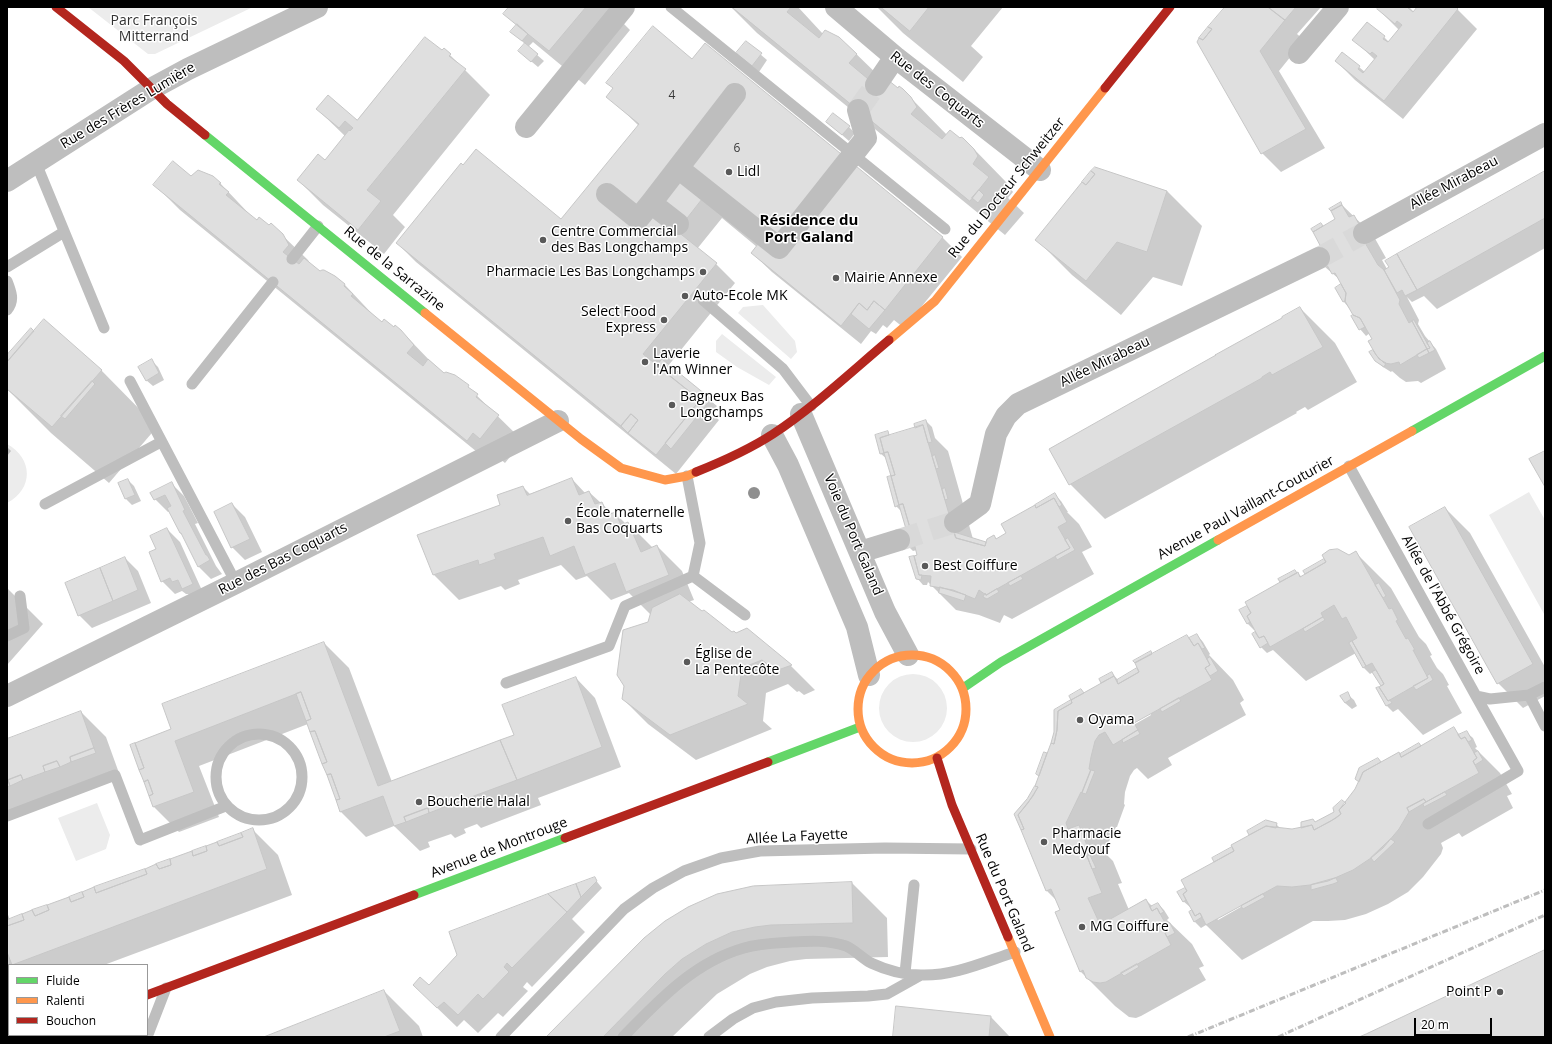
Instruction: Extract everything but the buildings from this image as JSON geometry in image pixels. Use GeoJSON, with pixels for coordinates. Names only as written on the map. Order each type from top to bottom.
{"type":"FeatureCollection","features":[{"type":"Feature","properties":{"kind":"street","name":"Rue de la Sarrazine"},"geometry":{"type":"LineString","coordinates":[[56,7],[124,61],[167,104],[558,421],[621,468]]}},
{"type":"Feature","properties":{"kind":"street","name":"Rue des Frères Lumière"},"geometry":{"type":"LineString","coordinates":[[7,181],[108,115],[151,89],[188,69],[318,7]]}},
{"type":"Feature","properties":{"kind":"street"},"geometry":{"type":"LineString","coordinates":[[526,127],[624,7]]}},
{"type":"Feature","properties":{"kind":"street","name":"Rue des Coquarts"},"geometry":{"type":"LineString","coordinates":[[836,7],[895,57],[1040,170]]}},
{"type":"Feature","properties":{"kind":"street","name":"Rue du Docteur Schweitzer"},"geometry":{"type":"LineString","coordinates":[[621,468],[665,480],[687,476],[716,464],[772,435],[806,410],[934,301],[1170,7]]}},
{"type":"Feature","properties":{"kind":"street"},"geometry":{"type":"LineString","coordinates":[[1299,53],[1338,7]]}},
{"type":"Feature","properties":{"kind":"street"},"geometry":{"type":"LineString","coordinates":[[876,85],[895,57]]}},
{"type":"Feature","properties":{"kind":"street"},"geometry":{"type":"LineString","coordinates":[[607,194],[638,219],[735,94]]}},
{"type":"Feature","properties":{"kind":"street"},"geometry":{"type":"LineString","coordinates":[[678,168],[779,248],[866,138],[858,110]]}},
{"type":"Feature","properties":{"kind":"street","name":"Allée Mirabeau"},"geometry":{"type":"LineString","coordinates":[[1364,233],[1545,134]]}},
{"type":"Feature","properties":{"kind":"street"},"geometry":{"type":"LineString","coordinates":[[650,203],[678,224]]}},
{"type":"Feature","properties":{"kind":"street","name":"Allée Mirabeau"},"geometry":{"type":"LineString","coordinates":[[955,522],[980,504],[996,434],[1006,416],[1018,404],[1319,258]]}},
{"type":"Feature","properties":{"kind":"street","name":"Avenue Paul Vaillant-Couturier"},"geometry":{"type":"LineString","coordinates":[[963,688],[1001,662],[1545,356]]}},
{"type":"Feature","properties":{"kind":"street","name":"Voie du Port Galand"},"geometry":{"type":"LineString","coordinates":[[806,410],[860,552],[885,612],[908,655]]}},
{"type":"Feature","properties":{"kind":"street","name":"Rue des Bas Coquarts"},"geometry":{"type":"LineString","coordinates":[[7,696],[558,421]]}},
{"type":"Feature","properties":{"kind":"street"},"geometry":{"type":"LineString","coordinates":[[772,435],[788,465],[857,627],[869,675]]}},
{"type":"Feature","properties":{"kind":"street"},"geometry":{"type":"LineString","coordinates":[[860,552],[899,540]]}},
{"type":"Feature","properties":{"kind":"street"},"geometry":{"type":"LineString","coordinates":[[908,655],[934,659],[946,666],[963,688],[967,710],[962,733],[952,747],[937,758],[920,763],[903,763],[888,758],[874,748],[867,740],[860,727],[857,713],[860,693],[869,675],[886,661],[908,655]]}},
{"type":"Feature","properties":{"kind":"street","name":"Avenue de Montrouge"},"geometry":{"type":"LineString","coordinates":[[148,995],[860,727]]}},
{"type":"Feature","properties":{"kind":"street","name":"Rue du Port Galand"},"geometry":{"type":"LineString","coordinates":[[937,758],[952,804],[1050,1037]]}},
{"type":"Feature","properties":{"kind":"lane"},"geometry":{"type":"LineString","coordinates":[[671,7],[945,229]]}},
{"type":"Feature","properties":{"kind":"lane"},"geometry":{"type":"LineString","coordinates":[[36,163],[104,328]]}},
{"type":"Feature","properties":{"kind":"lane"},"geometry":{"type":"LineString","coordinates":[[292,259],[318,226]]}},
{"type":"Feature","properties":{"kind":"lane"},"geometry":{"type":"LineString","coordinates":[[7,267],[64,232]]}},
{"type":"Feature","properties":{"kind":"lane"},"geometry":{"type":"LineString","coordinates":[[7,281],[12,295],[10,307],[7,310]]}},
{"type":"Feature","properties":{"kind":"lane"},"geometry":{"type":"LineString","coordinates":[[192,384],[273,282]]}},
{"type":"Feature","properties":{"kind":"lane"},"geometry":{"type":"LineString","coordinates":[[703,300],[783,369],[806,410]]}},
{"type":"Feature","properties":{"kind":"lane"},"geometry":{"type":"LineString","coordinates":[[130,381],[236,583]]}},
{"type":"Feature","properties":{"kind":"lane"},"geometry":{"type":"LineString","coordinates":[[45,504],[161,442]]}},
{"type":"Feature","properties":{"kind":"lane","name":"Allée de l'Abbé Grégoire"},"geometry":{"type":"LineString","coordinates":[[1349,466],[1476,696],[1490,699],[1528,695],[1545,687]]}},
{"type":"Feature","properties":{"kind":"lane"},"geometry":{"type":"LineString","coordinates":[[687,476],[700,543],[693,576]]}},
{"type":"Feature","properties":{"kind":"lane"},"geometry":{"type":"LineString","coordinates":[[693,576],[745,616]]}},
{"type":"Feature","properties":{"kind":"lane"},"geometry":{"type":"LineString","coordinates":[[506,683],[609,646],[625,606],[693,576]]}},
{"type":"Feature","properties":{"kind":"lane"},"geometry":{"type":"LineString","coordinates":[[7,636],[24,628],[20,596]]}},
{"type":"Feature","properties":{"kind":"lane"},"geometry":{"type":"LineString","coordinates":[[1528,695],[1545,726]]}},
{"type":"Feature","properties":{"kind":"lane"},"geometry":{"type":"LineString","coordinates":[[1428,824],[1518,771],[1476,696]]}},
{"type":"Feature","properties":{"kind":"lane"},"geometry":{"type":"LineString","coordinates":[[256,734],[268,735],[279,739],[288,746],[298,760],[302,778],[301,789],[287,810],[276,817],[256,820],[237,814],[226,806],[216,784],[216,771],[226,750],[245,736],[256,734]]}},
{"type":"Feature","properties":{"kind":"lane"},"geometry":{"type":"LineString","coordinates":[[7,816],[115,775],[140,840],[226,806]]}},
{"type":"Feature","properties":{"kind":"lane","name":"Allée La Fayette"},"geometry":{"type":"LineString","coordinates":[[501,1037],[624,909],[653,888],[684,871],[721,858],[760,851],[885,848],[971,849]]}},
{"type":"Feature","properties":{"kind":"lane"},"geometry":{"type":"LineString","coordinates":[[905,973],[914,885]]}},
{"type":"Feature","properties":{"kind":"lane"},"geometry":{"type":"LineString","coordinates":[[623,1037],[658,1001],[685,978],[714,961],[743,948],[766,943],[823,941],[846,947],[871,962],[891,970],[921,975],[950,973],[1014,952]]}},
{"type":"Feature","properties":{"kind":"lane"},"geometry":{"type":"LineString","coordinates":[[709,1037],[733,1019],[753,1008],[776,1002],[812,998],[887,994],[921,975]]}},
{"type":"Feature","properties":{"kind":"lane"},"geometry":{"type":"LineString","coordinates":[[148,1034],[166,988]]}},
{"type":"Feature","properties":{"kind":"green space","name":"Parc François Mitterrand"},"geometry":{"type":"Polygon","coordinates":[[[88,7],[253,7],[155,54],[148,54],[88,7]]]}},
{"type":"Feature","properties":{"kind":"green space"},"geometry":{"type":"Polygon","coordinates":[[[763,305],[795,341],[797,352],[791,359],[738,313],[743,307],[763,305]]]}},
{"type":"Feature","properties":{"kind":"green space"},"geometry":{"type":"Polygon","coordinates":[[[722,334],[776,377],[769,385],[737,367],[716,352],[716,341],[722,334]]]}},
{"type":"Feature","properties":{"kind":"green space"},"geometry":{"type":"Polygon","coordinates":[[[7,444],[16,450],[22,457],[26,465],[27,474],[26,482],[22,490],[16,497],[7,503],[7,444]]]}},
{"type":"Feature","properties":{"kind":"green space"},"geometry":{"type":"Polygon","coordinates":[[[1529,492],[1545,520],[1544,614],[1489,515],[1529,492]]]}},
{"type":"Feature","properties":{"kind":"green space"},"geometry":{"type":"Polygon","coordinates":[[[906,674],[920,674],[932,680],[941,689],[947,701],[945,721],[937,732],[926,740],[920,742],[906,742],[900,740],[889,732],[881,721],[879,715],[879,701],[881,695],[889,684],[900,676],[906,674]]]}},
{"type":"Feature","properties":{"kind":"green space"},"geometry":{"type":"Polygon","coordinates":[[[97,803],[110,835],[106,849],[76,861],[58,818],[97,803]]]}},
{"type":"Feature","properties":{"kind":"tunnel"},"geometry":{"type":"LineString","coordinates":[[858,110],[876,85]]}},
{"type":"Feature","properties":{"kind":"tunnel"},"geometry":{"type":"LineString","coordinates":[[1319,258],[1364,233]]}},
{"type":"Feature","properties":{"kind":"tunnel"},"geometry":{"type":"LineString","coordinates":[[899,540],[955,522]]}},
{"type":"Feature","properties":{"kind":"railway"},"geometry":{"type":"LineString","coordinates":[[1188,1037],[1545,890]]}},
{"type":"Feature","properties":{"kind":"railway"},"geometry":{"type":"LineString","coordinates":[[1278,1037],[1545,915]]}},
{"type":"Feature","properties":{"kind":"traffic: fast"},"geometry":{"type":"LineString","coordinates":[[205,135],[425,313]]}},
{"type":"Feature","properties":{"kind":"traffic: fast"},"geometry":{"type":"LineString","coordinates":[[1412,431],[1545,356]]}},
{"type":"Feature","properties":{"kind":"traffic: fast"},"geometry":{"type":"LineString","coordinates":[[963,688],[1001,662],[1218,540]]}},
{"type":"Feature","properties":{"kind":"traffic: fast"},"geometry":{"type":"LineString","coordinates":[[768,762],[860,727]]}},
{"type":"Feature","properties":{"kind":"traffic: fast"},"geometry":{"type":"LineString","coordinates":[[414,895],[565,838]]}},
{"type":"Feature","properties":{"kind":"traffic: slow"},"geometry":{"type":"LineString","coordinates":[[889,340],[935,301],[1105,88]]}},
{"type":"Feature","properties":{"kind":"traffic: slow"},"geometry":{"type":"LineString","coordinates":[[425,313],[581,439],[621,468],[665,480],[687,476],[696,472]]}},
{"type":"Feature","properties":{"kind":"traffic: slow"},"geometry":{"type":"LineString","coordinates":[[1218,540],[1412,431]]}},
{"type":"Feature","properties":{"kind":"traffic: slow"},"geometry":{"type":"LineString","coordinates":[[912,655],[933,659],[950,671],[962,688],[966,709],[962,730],[950,747],[933,759],[912,763],[891,759],[874,747],[862,730],[858,709],[862,688],[874,671],[891,659],[912,655]]}},
{"type":"Feature","properties":{"kind":"traffic: slow"},"geometry":{"type":"LineString","coordinates":[[1008,937],[1050,1037]]}},
{"type":"Feature","properties":{"kind":"traffic: jam"},"geometry":{"type":"LineString","coordinates":[[56,7],[124,61],[167,104],[205,135]]}},
{"type":"Feature","properties":{"kind":"traffic: jam"},"geometry":{"type":"LineString","coordinates":[[1105,88],[1170,7]]}},
{"type":"Feature","properties":{"kind":"traffic: jam"},"geometry":{"type":"LineString","coordinates":[[696,472],[755,445],[788,424],[818,401],[889,340]]}},
{"type":"Feature","properties":{"kind":"traffic: jam"},"geometry":{"type":"LineString","coordinates":[[937,758],[952,805],[1008,937]]}},
{"type":"Feature","properties":{"kind":"traffic: jam"},"geometry":{"type":"LineString","coordinates":[[565,838],[768,762]]}},
{"type":"Feature","properties":{"kind":"traffic: jam"},"geometry":{"type":"LineString","coordinates":[[148,995],[414,895]]}},
{"type":"Feature","properties":{"kind":"place","name":"Lidl"},"geometry":{"type":"Point","coordinates":[729,172]}},
{"type":"Feature","properties":{"kind":"place","name":"Centre Commercial des Bas Longchamps"},"geometry":{"type":"Point","coordinates":[543,240]}},
{"type":"Feature","properties":{"kind":"place","name":"Pharmacie Les Bas Longchamps"},"geometry":{"type":"Point","coordinates":[703,272]}},
{"type":"Feature","properties":{"kind":"place","name":"Mairie Annexe"},"geometry":{"type":"Point","coordinates":[836,278]}},
{"type":"Feature","properties":{"kind":"place","name":"Auto-Ecole MK"},"geometry":{"type":"Point","coordinates":[685,296]}},
{"type":"Feature","properties":{"kind":"place","name":"Select Food Express"},"geometry":{"type":"Point","coordinates":[664,320]}},
{"type":"Feature","properties":{"kind":"place","name":"Laverie l'Am Winner"},"geometry":{"type":"Point","coordinates":[645,362]}},
{"type":"Feature","properties":{"kind":"place","name":"Bagneux Bas Longchamps"},"geometry":{"type":"Point","coordinates":[672,405]}},
{"type":"Feature","properties":{"kind":"place","name":"École maternelle Bas Coquarts"},"geometry":{"type":"Point","coordinates":[568,521]}},
{"type":"Feature","properties":{"kind":"place","name":"Best Coiffure"},"geometry":{"type":"Point","coordinates":[925,566]}},
{"type":"Feature","properties":{"kind":"place","name":"Église de La Pentecôte"},"geometry":{"type":"Point","coordinates":[687,662]}},
{"type":"Feature","properties":{"kind":"place","name":"Oyama"},"geometry":{"type":"Point","coordinates":[1080,720]}},
{"type":"Feature","properties":{"kind":"place","name":"Boucherie Halal"},"geometry":{"type":"Point","coordinates":[419,802]}},
{"type":"Feature","properties":{"kind":"place","name":"Pharmacie Medyouf"},"geometry":{"type":"Point","coordinates":[1044,842]}},
{"type":"Feature","properties":{"kind":"place","name":"MG Coiffure"},"geometry":{"type":"Point","coordinates":[1082,927]}},
{"type":"Feature","properties":{"kind":"place","name":"Point P"},"geometry":{"type":"Point","coordinates":[1500,992]}},
{"type":"Feature","properties":{"kind":"district","name":"Résidence du Port Galand"},"geometry":{"type":"Point","coordinates":[809,230]}}]}
